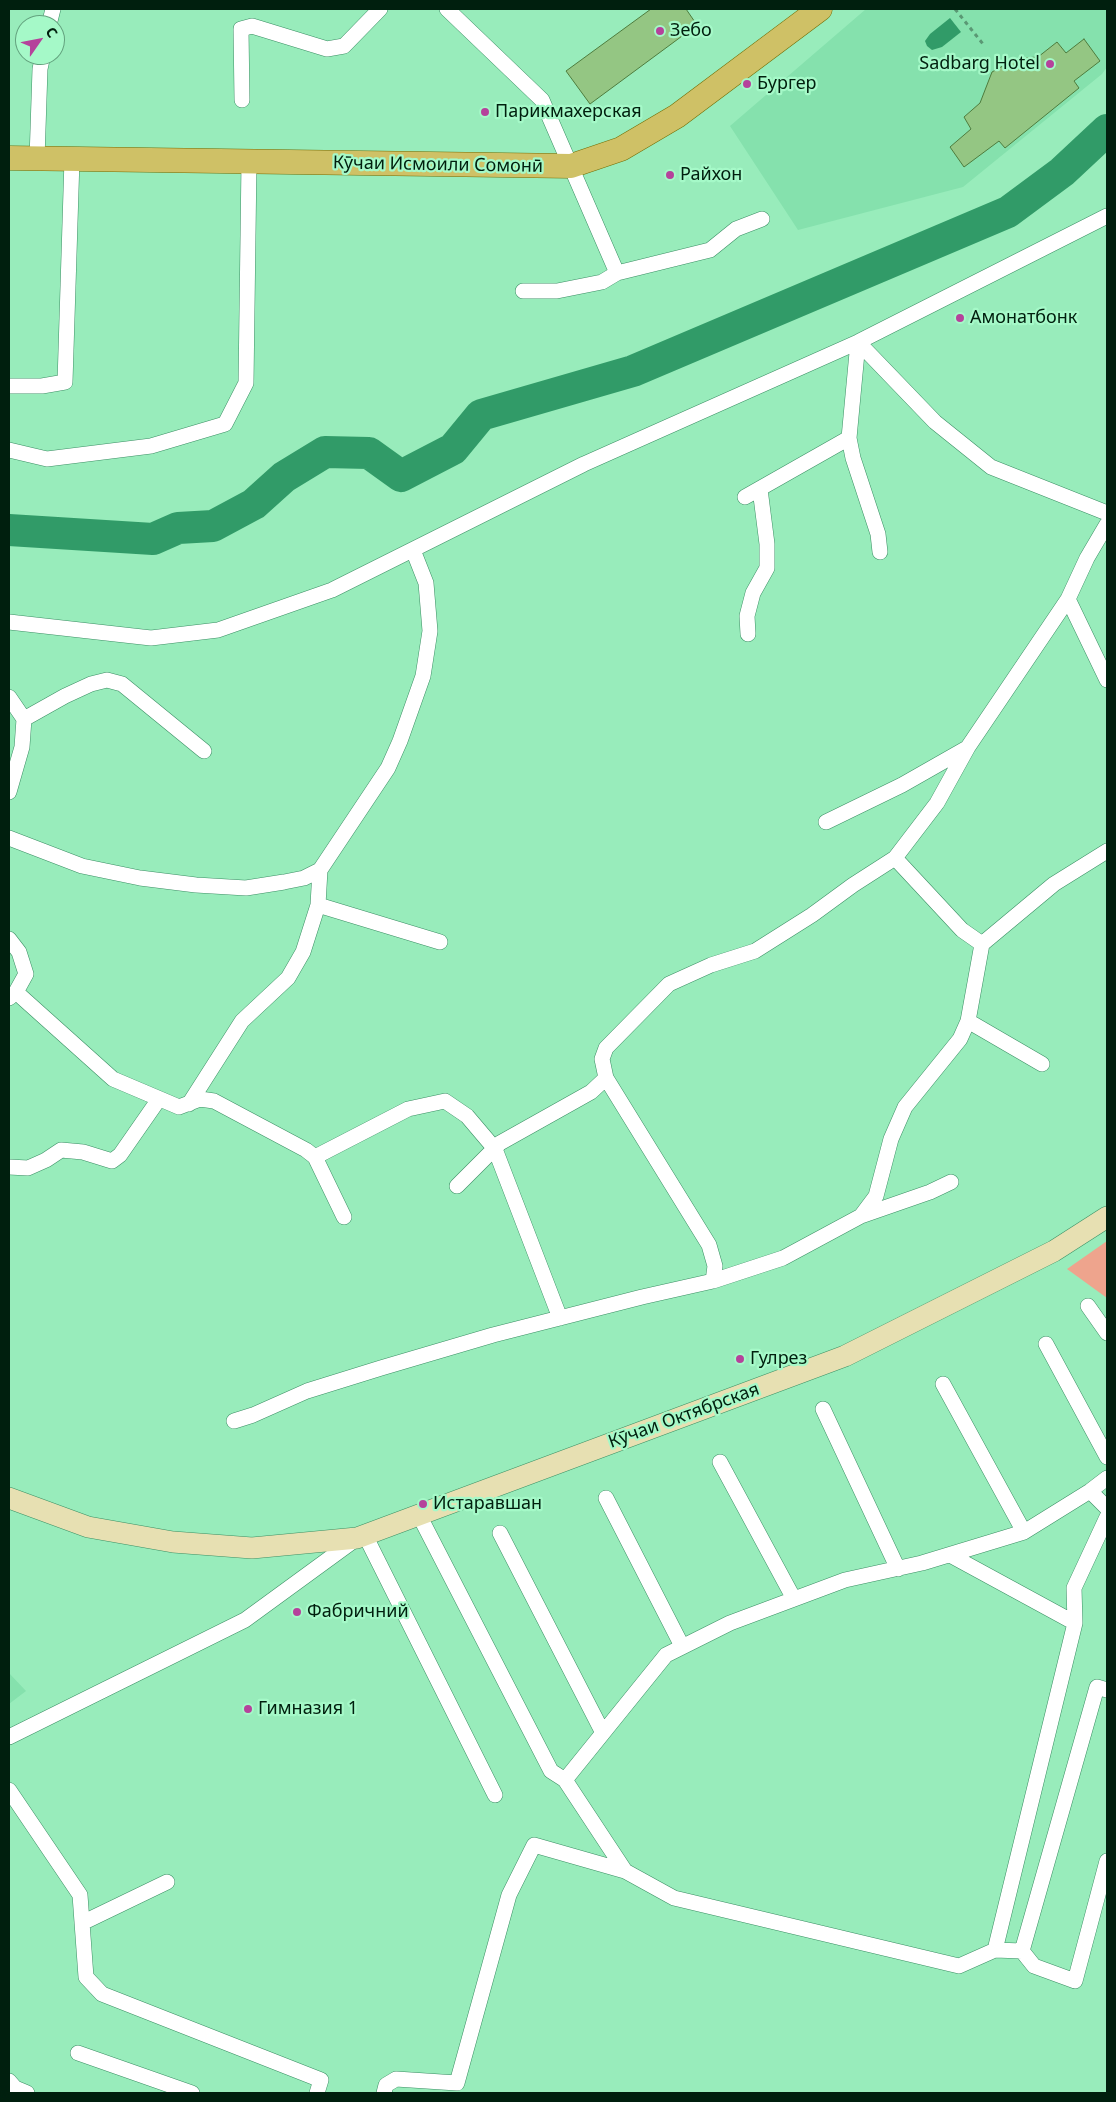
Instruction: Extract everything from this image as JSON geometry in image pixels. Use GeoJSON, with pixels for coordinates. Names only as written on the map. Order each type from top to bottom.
{"type":"FeatureCollection","features":[{"type":"Feature","properties":{"kind":"main road","name":"Кӯчаи Исмоили Сомонӣ"},"geometry":{"type":"LineString","coordinates":[[9,158],[571,166],[621,149],[677,116],[820,9]]}},
{"type":"Feature","properties":{"kind":"main road","name":"Кӯчаи Октябрская"},"geometry":{"type":"LineString","coordinates":[[9,1498],[88,1527],[173,1542],[252,1548],[361,1537],[845,1356],[1054,1251],[1107,1217]]}},
{"type":"Feature","properties":{"kind":"street"},"geometry":{"type":"LineString","coordinates":[[242,100],[241,29],[252,26],[327,49],[344,46],[380,9]]}},
{"type":"Feature","properties":{"kind":"street"},"geometry":{"type":"LineString","coordinates":[[447,9],[542,100],[618,273]]}},
{"type":"Feature","properties":{"kind":"street"},"geometry":{"type":"LineString","coordinates":[[37,159],[41,65]]}},
{"type":"Feature","properties":{"kind":"street"},"geometry":{"type":"LineString","coordinates":[[9,386],[42,386],[65,382],[72,159]]}},
{"type":"Feature","properties":{"kind":"street"},"geometry":{"type":"LineString","coordinates":[[9,450],[46,459],[151,446],[225,424],[246,383],[248,162]]}},
{"type":"Feature","properties":{"kind":"street"},"geometry":{"type":"LineString","coordinates":[[9,622],[151,638],[218,630],[332,590],[584,464],[858,342],[1107,216]]}},
{"type":"Feature","properties":{"kind":"street"},"geometry":{"type":"LineString","coordinates":[[523,291],[557,291],[602,282],[618,273],[710,250],[736,230],[762,219]]}},
{"type":"Feature","properties":{"kind":"street"},"geometry":{"type":"LineString","coordinates":[[858,342],[849,438],[853,458],[878,534],[880,552]]}},
{"type":"Feature","properties":{"kind":"street"},"geometry":{"type":"LineString","coordinates":[[858,342],[935,422],[991,467],[1107,513]]}},
{"type":"Feature","properties":{"kind":"street"},"geometry":{"type":"LineString","coordinates":[[745,497],[849,438]]}},
{"type":"Feature","properties":{"kind":"street"},"geometry":{"type":"LineString","coordinates":[[748,634],[747,616],[753,593],[767,568],[766,536],[760,489]]}},
{"type":"Feature","properties":{"kind":"street"},"geometry":{"type":"LineString","coordinates":[[713,1281],[715,1266],[709,1245],[606,1078],[602,1059],[606,1048],[669,984],[711,965],[755,951],[896,858],[937,803],[968,747],[1068,599],[1087,558],[1107,524]]}},
{"type":"Feature","properties":{"kind":"street"},"geometry":{"type":"LineString","coordinates":[[9,838],[82,866],[140,878],[196,885],[246,888],[304,878],[320,870],[388,768],[423,676],[430,622],[426,582],[413,550]]}},
{"type":"Feature","properties":{"kind":"street"},"geometry":{"type":"LineString","coordinates":[[1068,599],[1107,680]]}},
{"type":"Feature","properties":{"kind":"street"},"geometry":{"type":"LineString","coordinates":[[24,719],[65,696],[91,684],[106,680],[122,684],[204,751]]}},
{"type":"Feature","properties":{"kind":"street"},"geometry":{"type":"LineString","coordinates":[[9,696],[24,719],[22,747],[9,792]]}},
{"type":"Feature","properties":{"kind":"street"},"geometry":{"type":"LineString","coordinates":[[826,822],[902,785],[968,747]]}},
{"type":"Feature","properties":{"kind":"street"},"geometry":{"type":"LineString","coordinates":[[861,1216],[876,1196],[891,1139],[905,1107],[960,1039],[968,1021],[982,944],[1054,884],[1107,851]]}},
{"type":"Feature","properties":{"kind":"street"},"geometry":{"type":"LineString","coordinates":[[896,858],[962,930],[982,944]]}},
{"type":"Feature","properties":{"kind":"street"},"geometry":{"type":"LineString","coordinates":[[189,1104],[242,1021],[288,978],[303,952],[318,905],[320,870]]}},
{"type":"Feature","properties":{"kind":"street"},"geometry":{"type":"LineString","coordinates":[[318,905],[440,942]]}},
{"type":"Feature","properties":{"kind":"street"},"geometry":{"type":"LineString","coordinates":[[9,939],[19,952],[26,974],[12,995],[113,1080],[179,1107],[200,1099],[214,1101],[306,1150],[314,1157],[344,1216]]}},
{"type":"Feature","properties":{"kind":"street"},"geometry":{"type":"LineString","coordinates":[[968,1021],[1042,1064]]}},
{"type":"Feature","properties":{"kind":"street"},"geometry":{"type":"LineString","coordinates":[[457,1186],[500,1143],[591,1092],[606,1078]]}},
{"type":"Feature","properties":{"kind":"street"},"geometry":{"type":"LineString","coordinates":[[9,1167],[28,1168],[62,1150],[83,1152],[112,1161],[120,1155],[159,1099]]}},
{"type":"Feature","properties":{"kind":"street"},"geometry":{"type":"LineString","coordinates":[[314,1157],[408,1109],[445,1101],[467,1116],[495,1149],[560,1318]]}},
{"type":"Feature","properties":{"kind":"street"},"geometry":{"type":"LineString","coordinates":[[234,1421],[253,1415],[307,1391],[493,1335],[713,1281],[783,1258],[861,1216],[930,1192],[951,1182]]}},
{"type":"Feature","properties":{"kind":"street"},"geometry":{"type":"LineString","coordinates":[[1088,1306],[1107,1333]]}},
{"type":"Feature","properties":{"kind":"street"},"geometry":{"type":"LineString","coordinates":[[1046,1344],[1107,1457]]}},
{"type":"Feature","properties":{"kind":"street"},"geometry":{"type":"LineString","coordinates":[[943,1384],[1024,1532]]}},
{"type":"Feature","properties":{"kind":"street"},"geometry":{"type":"LineString","coordinates":[[823,1409],[898,1569]]}},
{"type":"Feature","properties":{"kind":"street"},"geometry":{"type":"LineString","coordinates":[[720,1462],[794,1599]]}},
{"type":"Feature","properties":{"kind":"street"},"geometry":{"type":"LineString","coordinates":[[565,1780],[666,1655],[682,1646],[730,1623],[845,1580],[898,1569],[1024,1532],[1090,1491],[1107,1478]]}},
{"type":"Feature","properties":{"kind":"street"},"geometry":{"type":"LineString","coordinates":[[1090,1491],[1107,1508]]}},
{"type":"Feature","properties":{"kind":"street"},"geometry":{"type":"LineString","coordinates":[[606,1498],[682,1646]]}},
{"type":"Feature","properties":{"kind":"street"},"geometry":{"type":"LineString","coordinates":[[419,1515],[551,1770],[565,1780],[625,1871]]}},
{"type":"Feature","properties":{"kind":"street"},"geometry":{"type":"LineString","coordinates":[[995,1950],[1075,1623],[1074,1588],[1107,1517]]}},
{"type":"Feature","properties":{"kind":"street"},"geometry":{"type":"LineString","coordinates":[[500,1533],[603,1734]]}},
{"type":"Feature","properties":{"kind":"street"},"geometry":{"type":"LineString","coordinates":[[9,1737],[245,1620],[361,1537],[496,1795]]}},
{"type":"Feature","properties":{"kind":"street"},"geometry":{"type":"LineString","coordinates":[[950,1555],[1075,1623]]}},
{"type":"Feature","properties":{"kind":"street"},"geometry":{"type":"LineString","coordinates":[[1022,1950],[1097,1687],[1107,1690]]}},
{"type":"Feature","properties":{"kind":"street"},"geometry":{"type":"LineString","coordinates":[[9,1790],[80,1895],[86,1977],[102,1994],[321,2080],[317,2093]]}},
{"type":"Feature","properties":{"kind":"street"},"geometry":{"type":"LineString","coordinates":[[384,2093],[386,2085],[396,2079],[457,2083],[509,1895],[534,1845],[625,1871],[674,1898],[959,1966],[995,1950],[1022,1950]]}},
{"type":"Feature","properties":{"kind":"street"},"geometry":{"type":"LineString","coordinates":[[1022,1950],[1034,1966],[1075,1981],[1107,1861]]}},
{"type":"Feature","properties":{"kind":"street"},"geometry":{"type":"LineString","coordinates":[[82,1923],[167,1882]]}},
{"type":"Feature","properties":{"kind":"street"},"geometry":{"type":"LineString","coordinates":[[78,2053],[192,2093]]}},
{"type":"Feature","properties":{"kind":"street"},"geometry":{"type":"LineString","coordinates":[[9,2081],[15,2088],[27,2093]]}},
{"type":"Feature","properties":{"kind":"path"},"geometry":{"type":"LineString","coordinates":[[955,9],[983,44]]}},
{"type":"Feature","properties":{"kind":"shaded area"},"geometry":{"type":"Polygon","coordinates":[[[866,9],[1107,9],[1107,67],[1102,74],[963,187],[798,230],[730,126],[866,9]]]}},
{"type":"Feature","properties":{"kind":"shaded area"},"geometry":{"type":"Polygon","coordinates":[[[950,18],[961,32],[942,47],[932,50],[925,41],[930,34],[950,18]]]}},
{"type":"Feature","properties":{"kind":"shaded area"},"geometry":{"type":"Polygon","coordinates":[[[1107,1241],[1107,1298],[1067,1269],[1107,1241]]]}},
{"type":"Feature","properties":{"kind":"shaded area"},"geometry":{"type":"Polygon","coordinates":[[[9,1673],[26,1691],[9,1704],[9,1673]]]}},
{"type":"Feature","properties":{"kind":"building"},"geometry":{"type":"Polygon","coordinates":[[[651,9],[686,9],[697,25],[590,104],[566,71],[651,9]]]}},
{"type":"Feature","properties":{"kind":"building"},"geometry":{"type":"Polygon","coordinates":[[[1084,39],[1100,61],[1074,81],[1079,88],[1005,148],[999,141],[964,167],[950,147],[971,129],[964,117],[980,103],[992,72],[1012,61],[1038,57],[1057,42],[1066,53],[1084,39]]]}},
{"type":"Feature","properties":{"kind":"waterway"},"geometry":{"type":"LineString","coordinates":[[9,530],[153,539],[178,528],[213,526],[254,504],[284,477],[325,452],[369,453],[401,476],[453,449],[481,415],[633,371],[1008,212],[1062,172],[1107,130]]}},
{"type":"Feature","properties":{"kind":"place","name":"Зебо"},"geometry":{"type":"Point","coordinates":[660,31]}},
{"type":"Feature","properties":{"kind":"place","name":"Sadbarg Hotel"},"geometry":{"type":"Point","coordinates":[1050,64]}},
{"type":"Feature","properties":{"kind":"place","name":"Бургер"},"geometry":{"type":"Point","coordinates":[747,84]}},
{"type":"Feature","properties":{"kind":"place","name":"Парикмахерская"},"geometry":{"type":"Point","coordinates":[485,112]}},
{"type":"Feature","properties":{"kind":"place","name":"Райхон"},"geometry":{"type":"Point","coordinates":[670,175]}},
{"type":"Feature","properties":{"kind":"place","name":"Амонатбонк"},"geometry":{"type":"Point","coordinates":[960,318]}},
{"type":"Feature","properties":{"kind":"place","name":"Гулрез"},"geometry":{"type":"Point","coordinates":[740,1359]}},
{"type":"Feature","properties":{"kind":"place","name":"Истаравшан"},"geometry":{"type":"Point","coordinates":[423,1504]}},
{"type":"Feature","properties":{"kind":"place","name":"Фабричний"},"geometry":{"type":"Point","coordinates":[297,1612]}},
{"type":"Feature","properties":{"kind":"place","name":"Гимназия 1"},"geometry":{"type":"Point","coordinates":[248,1709]}}]}
